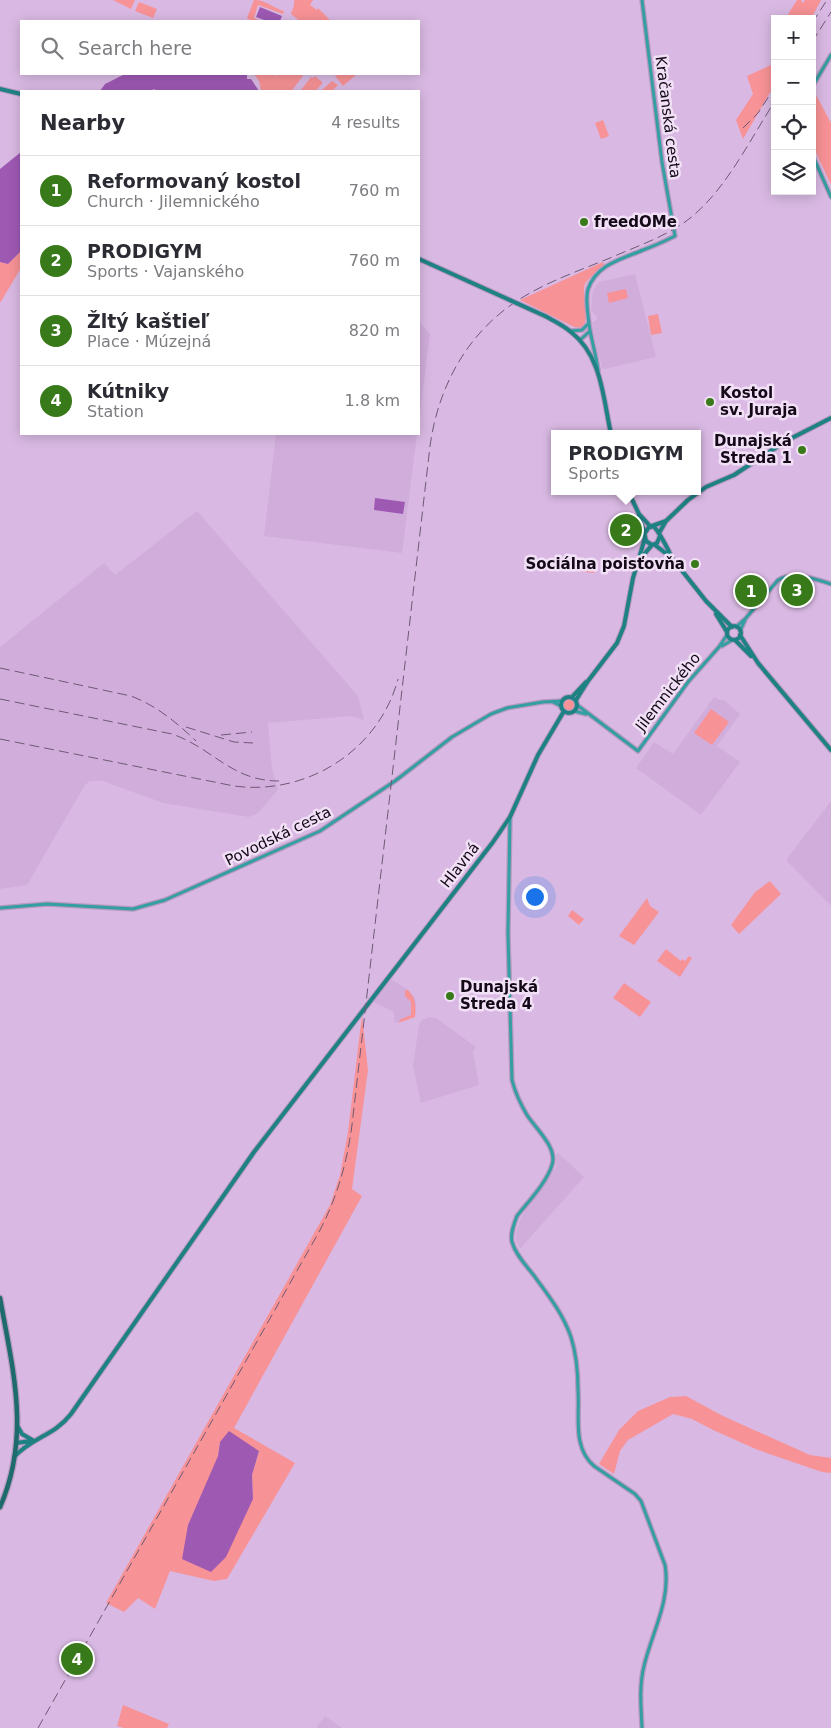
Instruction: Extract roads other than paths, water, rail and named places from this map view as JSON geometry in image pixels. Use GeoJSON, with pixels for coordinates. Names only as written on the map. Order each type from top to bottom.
{"type":"FeatureCollection","features":[{"type":"Feature","properties":{"kind":"main road"},"geometry":{"type":"LineString","coordinates":[[0,89],[20,94]]}},
{"type":"Feature","properties":{"kind":"main road"},"geometry":{"type":"LineString","coordinates":[[420,258],[545,316],[570,331],[580,340],[598,370],[610,430]]}},
{"type":"Feature","properties":{"kind":"main road"},"geometry":{"type":"LineString","coordinates":[[701,491],[734,474],[786,441],[831,418]]}},
{"type":"Feature","properties":{"kind":"main road"},"geometry":{"type":"LineString","coordinates":[[630,495],[639,514],[648,543],[672,558]]}},
{"type":"Feature","properties":{"kind":"main road"},"geometry":{"type":"LineString","coordinates":[[640,559],[658,541],[659,534],[666,521],[695,495]]}},
{"type":"Feature","properties":{"kind":"main road"},"geometry":{"type":"LineString","coordinates":[[639,514],[659,534],[672,558],[713,608],[740,633],[755,659]]}},
{"type":"Feature","properties":{"kind":"main road"},"geometry":{"type":"LineString","coordinates":[[574,698],[617,643],[624,626],[633,578],[640,559],[640,552],[647,529],[666,521]]}},
{"type":"Feature","properties":{"kind":"main road"},"geometry":{"type":"LineString","coordinates":[[713,608],[727,634],[755,659],[831,750]]}},
{"type":"Feature","properties":{"kind":"main road"},"geometry":{"type":"LineString","coordinates":[[727,634],[734,627]]}},
{"type":"Feature","properties":{"kind":"main road"},"geometry":{"type":"LineString","coordinates":[[734,640],[740,633]]}},
{"type":"Feature","properties":{"kind":"main road"},"geometry":{"type":"LineString","coordinates":[[565,697],[574,698],[578,705],[574,711],[569,713],[564,711],[561,704],[565,697]]}},
{"type":"Feature","properties":{"kind":"main road","name":"Hlavná"},"geometry":{"type":"LineString","coordinates":[[34,1441],[55,1431],[72,1414],[254,1152],[493,842],[510,817],[538,755],[564,711]]}},
{"type":"Feature","properties":{"kind":"main road"},"geometry":{"type":"LineString","coordinates":[[0,1298],[16,1382],[18,1427],[10,1480],[0,1507]]}},
{"type":"Feature","properties":{"kind":"main road"},"geometry":{"type":"LineString","coordinates":[[18,1427],[22,1434],[34,1441]]}},
{"type":"Feature","properties":{"kind":"main road"},"geometry":{"type":"LineString","coordinates":[[16,1443],[34,1441]]}},
{"type":"Feature","properties":{"kind":"main road"},"geometry":{"type":"LineString","coordinates":[[14,1458],[34,1441]]}},
{"type":"Feature","properties":{"kind":"street","name":"Kračanská cesta"},"geometry":{"type":"LineString","coordinates":[[589,322],[588,290],[599,273],[612,261],[676,236],[662,162],[642,0]]}},
{"type":"Feature","properties":{"kind":"street"},"geometry":{"type":"LineString","coordinates":[[816,80],[831,55]]}},
{"type":"Feature","properties":{"kind":"street"},"geometry":{"type":"LineString","coordinates":[[816,163],[831,197]]}},
{"type":"Feature","properties":{"kind":"street"},"geometry":{"type":"LineString","coordinates":[[589,322],[598,370]]}},
{"type":"Feature","properties":{"kind":"street"},"geometry":{"type":"LineString","coordinates":[[570,331],[582,330],[589,322]]}},
{"type":"Feature","properties":{"kind":"street"},"geometry":{"type":"LineString","coordinates":[[580,340],[590,330]]}},
{"type":"Feature","properties":{"kind":"street"},"geometry":{"type":"LineString","coordinates":[[734,627],[746,618],[778,580],[783,577],[804,577],[831,584]]}},
{"type":"Feature","properties":{"kind":"street"},"geometry":{"type":"LineString","coordinates":[[740,633],[746,618]]}},
{"type":"Feature","properties":{"kind":"street","name":"Jilemnického"},"geometry":{"type":"LineString","coordinates":[[578,705],[638,751],[688,682],[719,648],[727,634]]}},
{"type":"Feature","properties":{"kind":"street","name":"Jilemnického"},"geometry":{"type":"LineString","coordinates":[[719,648],[734,640]]}},
{"type":"Feature","properties":{"kind":"street","name":"Povodská cesta"},"geometry":{"type":"LineString","coordinates":[[0,908],[47,904],[133,909],[174,897],[320,832],[395,781],[452,737],[490,714],[508,708],[543,702],[561,704]]}},
{"type":"Feature","properties":{"kind":"street","name":"Jilemnického"},"geometry":{"type":"LineString","coordinates":[[574,711],[588,714]]}},
{"type":"Feature","properties":{"kind":"street"},"geometry":{"type":"LineString","coordinates":[[510,817],[508,933],[512,1080],[518,1098],[527,1115],[554,1156],[550,1172],[517,1216],[512,1242],[516,1253],[550,1296],[562,1316],[571,1338],[578,1378],[579,1437],[582,1450],[588,1461],[635,1494],[641,1502],[665,1565],[667,1575],[664,1600],[641,1681],[642,1728]]}},
{"type":"Feature","properties":{"kind":"railway"},"geometry":{"type":"LineString","coordinates":[[816,17],[827,0]]}},
{"type":"Feature","properties":{"kind":"railway"},"geometry":{"type":"LineString","coordinates":[[816,36],[831,12]]}},
{"type":"Feature","properties":{"kind":"railway"},"geometry":{"type":"LineString","coordinates":[[743,128],[758,113],[771,93]]}},
{"type":"Feature","properties":{"kind":"railway"},"geometry":{"type":"LineString","coordinates":[[38,1728],[319,1232],[340,1180],[352,1125],[430,446],[441,399],[450,377],[475,338],[509,306],[549,283],[639,246],[685,222],[712,197],[724,182],[773,105]]}},
{"type":"Feature","properties":{"kind":"railway"},"geometry":{"type":"LineString","coordinates":[[0,668],[131,696],[166,715],[196,741]]}},
{"type":"Feature","properties":{"kind":"railway"},"geometry":{"type":"LineString","coordinates":[[0,739],[234,786],[261,787],[287,784],[313,776],[336,763],[357,747],[374,728],[388,705],[398,679]]}},
{"type":"Feature","properties":{"kind":"railway"},"geometry":{"type":"LineString","coordinates":[[0,699],[172,734],[199,747],[223,763],[248,776],[262,780],[279,781]]}},
{"type":"Feature","properties":{"kind":"railway"},"geometry":{"type":"LineString","coordinates":[[186,727],[234,742],[253,743]]}},
{"type":"Feature","properties":{"kind":"railway"},"geometry":{"type":"LineString","coordinates":[[221,735],[252,732]]}},
{"type":"Feature","properties":{"kind":"place","name":"freedOMe"},"geometry":{"type":"Point","coordinates":[584,222]}},
{"type":"Feature","properties":{"kind":"place","name":"Kostol sv. Juraja"},"geometry":{"type":"Point","coordinates":[710,402]}},
{"type":"Feature","properties":{"kind":"place","name":"Dunajská Streda 1"},"geometry":{"type":"Point","coordinates":[802,450]}},
{"type":"Feature","properties":{"kind":"place","name":"PRODIGYM"},"geometry":{"type":"Point","coordinates":[626,530]}},
{"type":"Feature","properties":{"kind":"place","name":"Sociálna poisťovňa"},"geometry":{"type":"Point","coordinates":[695,564]}},
{"type":"Feature","properties":{"kind":"place","name":"Žltý kaštieľ"},"geometry":{"type":"Point","coordinates":[797,590]}},
{"type":"Feature","properties":{"kind":"place","name":"Reformovaný kostol"},"geometry":{"type":"Point","coordinates":[751,591]}},
{"type":"Feature","properties":{"kind":"place","name":"Dunajská Streda 4"},"geometry":{"type":"Point","coordinates":[450,996]}},
{"type":"Feature","properties":{"kind":"place","name":"Kútniky"},"geometry":{"type":"Point","coordinates":[77,1659]}}]}
